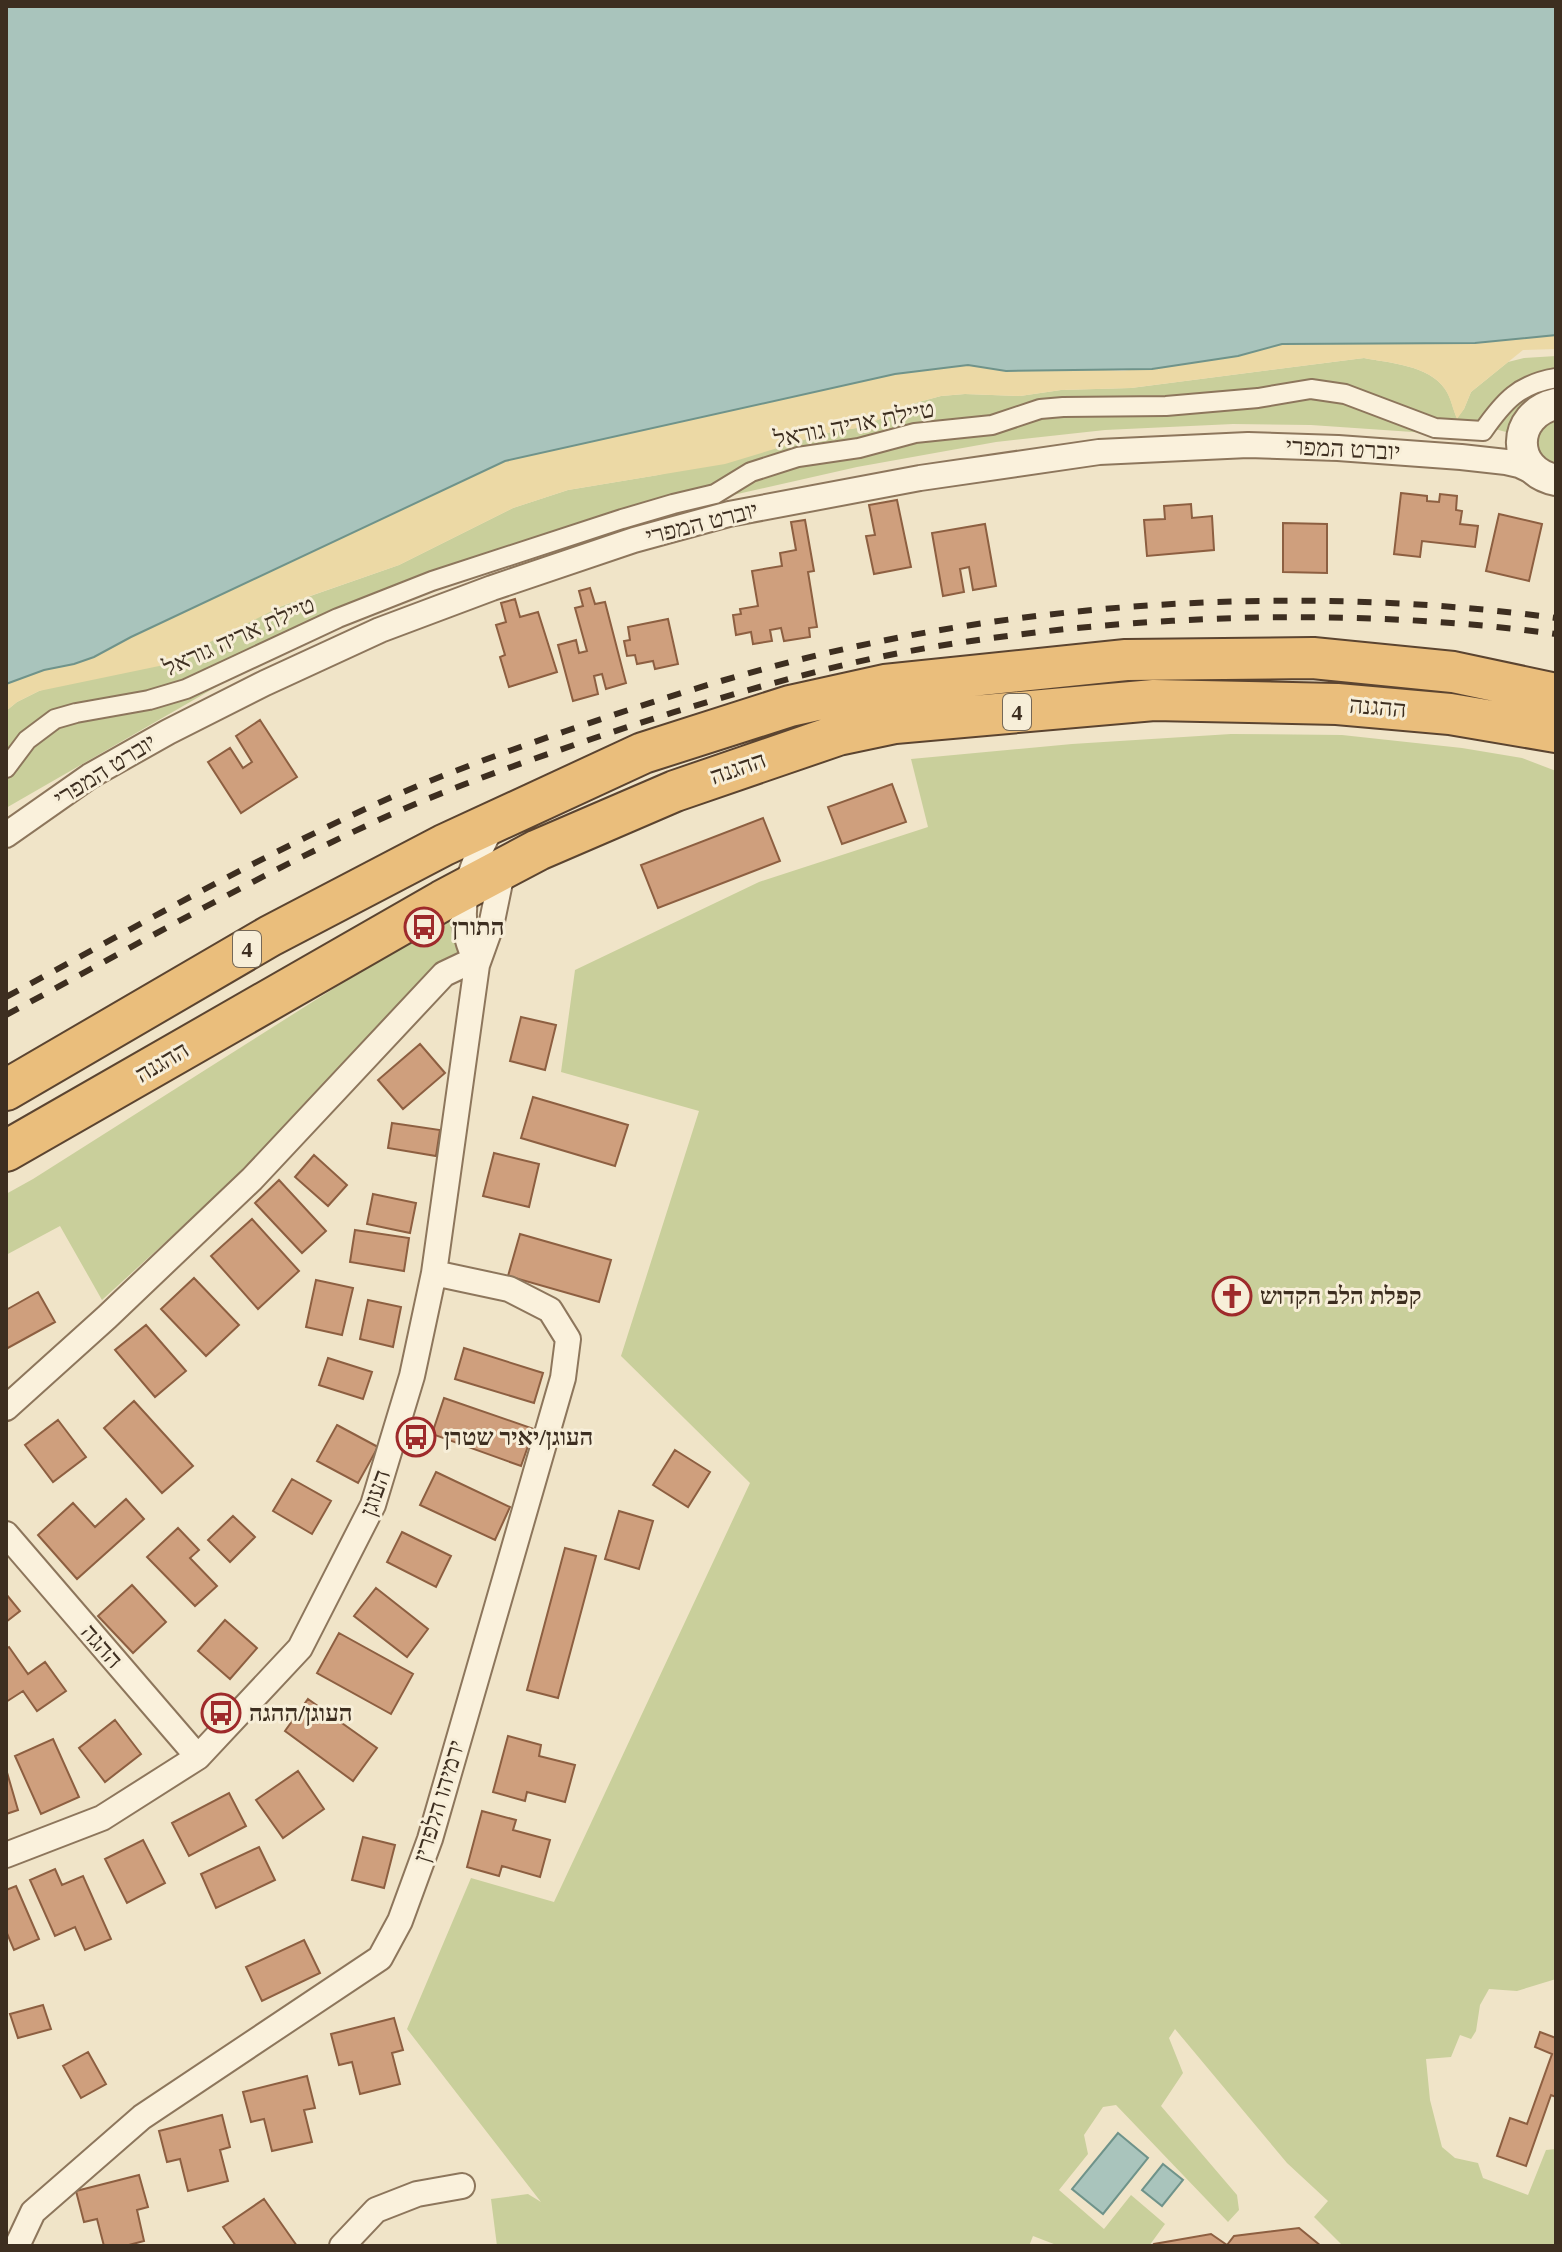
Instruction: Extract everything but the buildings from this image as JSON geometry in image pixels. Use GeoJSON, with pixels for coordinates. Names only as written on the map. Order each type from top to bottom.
{"type":"FeatureCollection","features":[{"type":"Feature","properties":{"kind":"highway","name":"ההגנה"},"geometry":{"type":"LineString","coordinates":[[6,1090],[270,936],[421,856],[643,753],[790,706],[885,685],[1126,660],[1313,658],[1453,672],[1556,694]]}},
{"type":"Feature","properties":{"kind":"highway"},"geometry":{"type":"LineString","coordinates":[[1453,672],[1556,676]]}},
{"type":"Feature","properties":{"kind":"highway","name":"ההגנה"},"geometry":{"type":"LineString","coordinates":[[6,1151],[503,868],[595,824],[675,791],[838,735],[895,723],[1154,700],[1337,704],[1450,714],[1556,732]]}},
{"type":"Feature","properties":{"kind":"street","name":"טיילת אריה גוראל"},"geometry":{"type":"LineString","coordinates":[[6,768],[27,740],[55,719],[149,700],[186,689],[338,618],[432,581],[622,519],[715,494],[751,472],[798,457],[859,448],[915,433],[992,425],[1040,409],[1166,406],[1258,398],[1311,389],[1345,394],[1435,428],[1483,431],[1501,406],[1520,389],[1556,378]]}},
{"type":"Feature","properties":{"kind":"street"},"geometry":{"type":"LineString","coordinates":[[1546,476],[1528,463],[1521,438],[1532,415],[1556,404]]}},
{"type":"Feature","properties":{"kind":"street","name":"יוברט המפרי"},"geometry":{"type":"LineString","coordinates":[[1461,457],[1491,450],[1513,439],[1525,426]]}},
{"type":"Feature","properties":{"kind":"street","name":"יוברט המפרי"},"geometry":{"type":"LineString","coordinates":[[6,835],[90,776],[168,732],[380,630],[634,540],[729,514],[920,478],[1099,452],[1248,445],[1461,457],[1506,462],[1546,476]]}},
{"type":"Feature","properties":{"kind":"street","name":"העוגן"},"geometry":{"type":"LineString","coordinates":[[477,965],[464,926],[468,887],[479,853],[495,820]]}},
{"type":"Feature","properties":{"kind":"street","name":"העוגן"},"geometry":{"type":"LineString","coordinates":[[6,1855],[102,1818],[198,1757],[300,1648],[373,1505],[412,1376],[434,1273],[477,965],[491,926],[503,868]]}},
{"type":"Feature","properties":{"kind":"street"},"geometry":{"type":"LineString","coordinates":[[6,1408],[252,1179],[444,974],[463,965],[477,965]]}},
{"type":"Feature","properties":{"kind":"street","name":"ירמיהו הלפרין"},"geometry":{"type":"LineString","coordinates":[[17,2246],[33,2212],[142,2117],[380,1958],[400,1921],[430,1839],[563,1378],[568,1339],[550,1310],[509,1289],[434,1273]]}},
{"type":"Feature","properties":{"kind":"street","name":"ההגה"},"geometry":{"type":"LineString","coordinates":[[6,1534],[198,1757]]}},
{"type":"Feature","properties":{"kind":"street"},"geometry":{"type":"LineString","coordinates":[[342,2246],[376,2210],[417,2194],[462,2186]]}},
{"type":"Feature","properties":{"kind":"green space"},"geometry":{"type":"Polygon","coordinates":[[[1556,356],[1556,397],[1520,415],[1506,432],[1458,419],[1442,434],[1311,425],[1233,424],[1105,430],[996,442],[857,467],[733,495],[610,528],[360,615],[263,660],[6,808],[6,711],[17,702],[39,691],[399,565],[513,508],[568,490],[658,475],[862,427],[915,403],[941,396],[1020,396],[1061,390],[1131,388],[1364,358],[1408,366],[1429,375],[1447,392],[1457,418],[1471,392],[1508,362],[1556,356]]]}},
{"type":"Feature","properties":{"kind":"green space"},"geometry":{"type":"Polygon","coordinates":[[[1556,418],[1556,467],[1540,457],[1537,437],[1544,426],[1556,418]]]}},
{"type":"Feature","properties":{"kind":"green space"},"geometry":{"type":"Polygon","coordinates":[[[1231,734],[1342,735],[1462,748],[1522,758],[1556,771],[1556,1979],[1517,1991],[1489,1989],[1480,2005],[1476,2031],[1471,2039],[1460,2035],[1451,2057],[1426,2059],[1430,2100],[1442,2147],[1455,2158],[1478,2163],[1483,2178],[1528,2195],[1546,2150],[1556,2149],[1556,2246],[1343,2246],[1314,2217],[1328,2201],[1287,2163],[1175,2029],[1169,2038],[1183,2073],[1161,2106],[1237,2195],[1239,2210],[1228,2222],[1116,2105],[1103,2107],[1084,2135],[1088,2154],[1059,2190],[1104,2229],[1131,2195],[1165,2224],[1149,2246],[1059,2246],[1033,2236],[1029,2246],[497,2246],[491,2199],[528,2194],[541,2202],[407,2029],[471,1878],[554,1902],[750,1483],[621,1356],[699,1111],[561,1072],[575,970],[759,882],[928,827],[911,759],[1072,744],[1231,734]]]}},
{"type":"Feature","properties":{"kind":"green space"},"geometry":{"type":"Polygon","coordinates":[[[456,911],[469,960],[102,1300],[60,1226],[6,1255],[6,1194],[456,911]]]}},
{"type":"Feature","properties":{"kind":"sand"},"geometry":{"type":"Polygon","coordinates":[[[1556,335],[1556,349],[1523,350],[1471,392],[1457,419],[1445,389],[1429,375],[1408,366],[1364,358],[1131,388],[1061,390],[1020,396],[941,396],[915,403],[862,427],[827,433],[725,464],[568,490],[513,508],[399,565],[284,605],[164,665],[39,691],[6,711],[6,684],[94,657],[505,461],[895,374],[969,365],[1006,371],[1122,371],[1238,356],[1282,344],[1475,343],[1556,335]]]}},
{"type":"Feature","properties":{"kind":"water"},"geometry":{"type":"Polygon","coordinates":[[[6,6],[1556,6],[1556,335],[1475,343],[1282,344],[1238,356],[1152,369],[1006,371],[968,365],[895,374],[505,461],[94,657],[6,684],[6,6]]]}},
{"type":"Feature","properties":{"kind":"water"},"geometry":{"type":"Polygon","coordinates":[[[1118,2133],[1148,2158],[1103,2214],[1072,2189],[1118,2133]]]}},
{"type":"Feature","properties":{"kind":"water"},"geometry":{"type":"Polygon","coordinates":[[[1163,2164],[1183,2180],[1162,2206],[1142,2190],[1163,2164]]]}},
{"type":"Feature","properties":{"kind":"railway"},"geometry":{"type":"LineString","coordinates":[[6,997],[235,873],[329,826],[446,774],[706,685],[813,656],[934,631],[1022,618],[1111,608],[1201,603],[1381,603],[1470,608],[1556,618]]}},
{"type":"Feature","properties":{"kind":"railway"},"geometry":{"type":"LineString","coordinates":[[6,1015],[287,864],[430,798],[642,722],[848,664],[1011,635],[1189,620],[1373,619],[1556,634]]}},
{"type":"Feature","properties":{"kind":"place","name":"התורן"},"geometry":{"type":"Point","coordinates":[424,927]}},
{"type":"Feature","properties":{"kind":"place","name":"קפלת הלב הקדוש"},"geometry":{"type":"Point","coordinates":[1232,1296]}},
{"type":"Feature","properties":{"kind":"place","name":"העוגן/יאיר שטרן"},"geometry":{"type":"Point","coordinates":[416,1437]}},
{"type":"Feature","properties":{"kind":"place","name":"העוגן/ההגה"},"geometry":{"type":"Point","coordinates":[221,1713]}}]}
